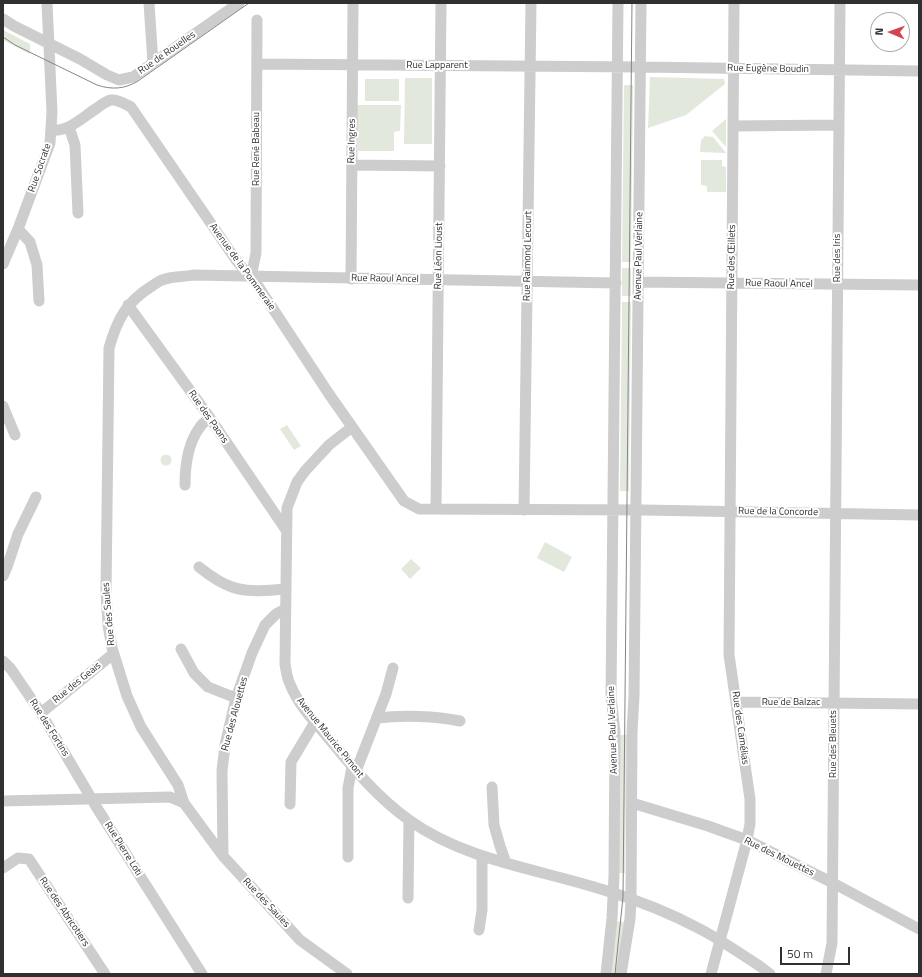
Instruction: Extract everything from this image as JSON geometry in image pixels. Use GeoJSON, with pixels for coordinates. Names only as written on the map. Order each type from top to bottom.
{"type":"FeatureCollection","features":[{"type":"Feature","properties":{"kind":"street","name":"Rue Socrate"},"geometry":{"type":"LineString","coordinates":[[3,264],[18,229],[50,143],[52,112],[46,3]]}},
{"type":"Feature","properties":{"kind":"street"},"geometry":{"type":"LineString","coordinates":[[149,3],[153,63]]}},
{"type":"Feature","properties":{"kind":"street","name":"Rue de Rouelles"},"geometry":{"type":"LineString","coordinates":[[3,19],[119,80],[133,77],[239,3]]}},
{"type":"Feature","properties":{"kind":"street","name":"Rue Ingres"},"geometry":{"type":"LineString","coordinates":[[351,279],[353,3]]}},
{"type":"Feature","properties":{"kind":"street","name":"Rue Léon Lioust"},"geometry":{"type":"LineString","coordinates":[[436,509],[441,3]]}},
{"type":"Feature","properties":{"kind":"street","name":"Rue Raimond Lecourt"},"geometry":{"type":"LineString","coordinates":[[524,510],[531,3]]}},
{"type":"Feature","properties":{"kind":"street","name":"Avenue Paul Verlaine"},"geometry":{"type":"LineString","coordinates":[[606,974],[611,931],[613,893],[615,732],[611,696],[618,3]]}},
{"type":"Feature","properties":{"kind":"street","name":"Avenue Paul Verlaine"},"geometry":{"type":"LineString","coordinates":[[621,974],[630,919],[631,900],[641,3]]}},
{"type":"Feature","properties":{"kind":"street","name":"Rue des Œillets"},"geometry":{"type":"LineString","coordinates":[[730,512],[734,3]]}},
{"type":"Feature","properties":{"kind":"street","name":"Rue des Iris"},"geometry":{"type":"LineString","coordinates":[[836,513],[840,3]]}},
{"type":"Feature","properties":{"kind":"street","name":"Rue René Babeau"},"geometry":{"type":"LineString","coordinates":[[251,277],[256,253],[257,20]]}},
{"type":"Feature","properties":{"kind":"street","name":"Rue Lapparent"},"geometry":{"type":"LineString","coordinates":[[257,64],[618,67]]}},
{"type":"Feature","properties":{"kind":"street","name":"Rue Eugène Boudin"},"geometry":{"type":"LineString","coordinates":[[618,67],[919,71]]}},
{"type":"Feature","properties":{"kind":"street","name":"Avenue de la Pommeraie"},"geometry":{"type":"LineString","coordinates":[[51,130],[58,131],[69,127],[111,100],[122,102],[131,107],[236,260],[258,286],[404,502],[419,509],[436,509]]}},
{"type":"Feature","properties":{"kind":"street"},"geometry":{"type":"LineString","coordinates":[[733,126],[839,125]]}},
{"type":"Feature","properties":{"kind":"street"},"geometry":{"type":"LineString","coordinates":[[69,127],[75,145],[78,213]]}},
{"type":"Feature","properties":{"kind":"street"},"geometry":{"type":"LineString","coordinates":[[352,166],[440,166]]}},
{"type":"Feature","properties":{"kind":"street"},"geometry":{"type":"LineString","coordinates":[[18,229],[30,242],[37,265],[39,301]]}},
{"type":"Feature","properties":{"kind":"street","name":"Rue des Saules"},"geometry":{"type":"LineString","coordinates":[[251,277],[193,275],[163,280],[143,292],[128,305],[120,317],[110,348],[106,592],[108,625],[113,654],[127,696],[141,727],[178,785],[184,803],[223,856],[300,940],[347,974]]}},
{"type":"Feature","properties":{"kind":"street","name":"Rue Raoul Ancel"},"geometry":{"type":"LineString","coordinates":[[251,277],[616,283]]}},
{"type":"Feature","properties":{"kind":"street","name":"Rue Raoul Ancel"},"geometry":{"type":"LineString","coordinates":[[638,282],[919,285]]}},
{"type":"Feature","properties":{"kind":"street","name":"Rue des Paons"},"geometry":{"type":"LineString","coordinates":[[128,305],[210,418],[286,530]]}},
{"type":"Feature","properties":{"kind":"street"},"geometry":{"type":"LineString","coordinates":[[3,406],[15,435]]}},
{"type":"Feature","properties":{"kind":"street"},"geometry":{"type":"LineString","coordinates":[[185,486],[185,469],[190,448],[200,426],[210,418]]}},
{"type":"Feature","properties":{"kind":"street","name":"Avenue Maurice Pimont"},"geometry":{"type":"LineString","coordinates":[[352,427],[329,445],[305,471],[297,482],[287,508],[285,664],[289,684],[297,699],[354,769],[379,795],[409,820],[441,839],[459,848],[482,856],[613,893],[675,917],[720,941],[770,974]]}},
{"type":"Feature","properties":{"kind":"street"},"geometry":{"type":"LineString","coordinates":[[3,576],[18,534],[36,497]]}},
{"type":"Feature","properties":{"kind":"street"},"geometry":{"type":"LineString","coordinates":[[436,509],[636,510]]}},
{"type":"Feature","properties":{"kind":"street","name":"Rue de la Concorde"},"geometry":{"type":"LineString","coordinates":[[636,510],[919,515]]}},
{"type":"Feature","properties":{"kind":"street","name":"Rue des Camélias"},"geometry":{"type":"LineString","coordinates":[[711,974],[750,824],[750,799],[729,655],[730,512]]}},
{"type":"Feature","properties":{"kind":"street","name":"Rue des Bleuets"},"geometry":{"type":"LineString","coordinates":[[826,974],[832,943],[836,513]]}},
{"type":"Feature","properties":{"kind":"street"},"geometry":{"type":"LineString","coordinates":[[199,567],[212,577],[231,587],[250,590],[286,589]]}},
{"type":"Feature","properties":{"kind":"street","name":"Rue des Alouettes"},"geometry":{"type":"LineString","coordinates":[[223,856],[222,775],[225,745],[236,698],[252,653],[265,625],[276,614],[285,609]]}},
{"type":"Feature","properties":{"kind":"street"},"geometry":{"type":"LineString","coordinates":[[181,650],[194,673],[208,687],[236,698]]}},
{"type":"Feature","properties":{"kind":"street","name":"Rue des Geais"},"geometry":{"type":"LineString","coordinates":[[41,713],[113,654]]}},
{"type":"Feature","properties":{"kind":"street","name":"Rue des Fortins"},"geometry":{"type":"LineString","coordinates":[[3,661],[11,669],[41,713],[92,798]]}},
{"type":"Feature","properties":{"kind":"street"},"geometry":{"type":"LineString","coordinates":[[348,857],[348,788],[354,769],[386,694],[393,668]]}},
{"type":"Feature","properties":{"kind":"street","name":"Rue de Balzac"},"geometry":{"type":"LineString","coordinates":[[736,702],[919,704]]}},
{"type":"Feature","properties":{"kind":"street"},"geometry":{"type":"LineString","coordinates":[[377,718],[448,718],[460,721]]}},
{"type":"Feature","properties":{"kind":"street"},"geometry":{"type":"LineString","coordinates":[[290,804],[292,762],[315,722]]}},
{"type":"Feature","properties":{"kind":"street"},"geometry":{"type":"LineString","coordinates":[[492,787],[494,825],[506,863]]}},
{"type":"Feature","properties":{"kind":"street"},"geometry":{"type":"LineString","coordinates":[[3,801],[170,797],[184,803]]}},
{"type":"Feature","properties":{"kind":"street","name":"Rue Pierre Loti"},"geometry":{"type":"LineString","coordinates":[[92,798],[202,974]]}},
{"type":"Feature","properties":{"kind":"street","name":"Rue des Mouettes"},"geometry":{"type":"LineString","coordinates":[[632,803],[708,826],[747,840],[833,883],[919,929]]}},
{"type":"Feature","properties":{"kind":"street"},"geometry":{"type":"LineString","coordinates":[[408,898],[409,820]]}},
{"type":"Feature","properties":{"kind":"street"},"geometry":{"type":"LineString","coordinates":[[479,930],[482,910],[482,856]]}},
{"type":"Feature","properties":{"kind":"street","name":"Rue des Abricotiers"},"geometry":{"type":"LineString","coordinates":[[3,868],[18,858],[28,859],[105,974]]}},
{"type":"Feature","properties":{"kind":"shaded area"},"geometry":{"type":"Polygon","coordinates":[[[3,30],[30,44],[30,54],[3,40],[3,30]]]}},
{"type":"Feature","properties":{"kind":"shaded area"},"geometry":{"type":"Polygon","coordinates":[[[650,77],[724,79],[725,84],[686,115],[648,128],[650,77]]]}},
{"type":"Feature","properties":{"kind":"shaded area"},"geometry":{"type":"Polygon","coordinates":[[[405,78],[432,78],[432,144],[404,144],[405,78]]]}},
{"type":"Feature","properties":{"kind":"shaded area"},"geometry":{"type":"Polygon","coordinates":[[[365,79],[399,79],[399,101],[365,101],[365,79]]]}},
{"type":"Feature","properties":{"kind":"shaded area"},"geometry":{"type":"Polygon","coordinates":[[[624,85],[633,85],[631,262],[622,262],[624,85]]]}},
{"type":"Feature","properties":{"kind":"shaded area"},"geometry":{"type":"Polygon","coordinates":[[[356,105],[401,105],[400,131],[394,132],[394,151],[358,151],[358,131],[355,131],[356,105]]]}},
{"type":"Feature","properties":{"kind":"shaded area"},"geometry":{"type":"Polygon","coordinates":[[[726,119],[726,147],[712,131],[726,119]]]}},
{"type":"Feature","properties":{"kind":"shaded area"},"geometry":{"type":"Polygon","coordinates":[[[705,136],[713,137],[726,153],[700,152],[701,140],[705,136]]]}},
{"type":"Feature","properties":{"kind":"shaded area"},"geometry":{"type":"Polygon","coordinates":[[[701,160],[722,160],[722,166],[726,167],[726,192],[707,192],[707,186],[701,185],[701,160]]]}},
{"type":"Feature","properties":{"kind":"shaded area"},"geometry":{"type":"Polygon","coordinates":[[[622,268],[631,268],[631,296],[622,296],[622,268]]]}},
{"type":"Feature","properties":{"kind":"shaded area"},"geometry":{"type":"Polygon","coordinates":[[[622,302],[631,302],[629,491],[620,491],[622,302]]]}},
{"type":"Feature","properties":{"kind":"shaded area"},"geometry":{"type":"Polygon","coordinates":[[[287,425],[301,446],[294,450],[280,429],[287,425]]]}},
{"type":"Feature","properties":{"kind":"shaded area"},"geometry":{"type":"Polygon","coordinates":[[[166,454],[170,456],[172,460],[170,464],[166,466],[162,464],[160,460],[162,456],[166,454]]]}},
{"type":"Feature","properties":{"kind":"shaded area"},"geometry":{"type":"Polygon","coordinates":[[[545,542],[572,557],[564,572],[537,558],[545,542]]]}},
{"type":"Feature","properties":{"kind":"shaded area"},"geometry":{"type":"Polygon","coordinates":[[[411,559],[421,568],[410,579],[401,569],[411,559]]]}},
{"type":"Feature","properties":{"kind":"shaded area"},"geometry":{"type":"Polygon","coordinates":[[[618,735],[627,735],[625,873],[616,873],[618,735]]]}},
{"type":"Feature","properties":{"kind":"shaded area"},"geometry":{"type":"Polygon","coordinates":[[[615,921],[624,922],[617,974],[608,974],[615,921]]]}},
{"type":"Feature","properties":{"kind":"tram line"},"geometry":{"type":"LineString","coordinates":[[3,37],[15,45],[97,85],[108,88],[118,88],[128,86],[138,81],[249,3]]}},
{"type":"Feature","properties":{"kind":"tram line"},"geometry":{"type":"LineString","coordinates":[[615,974],[623,897],[632,3]]}}]}
